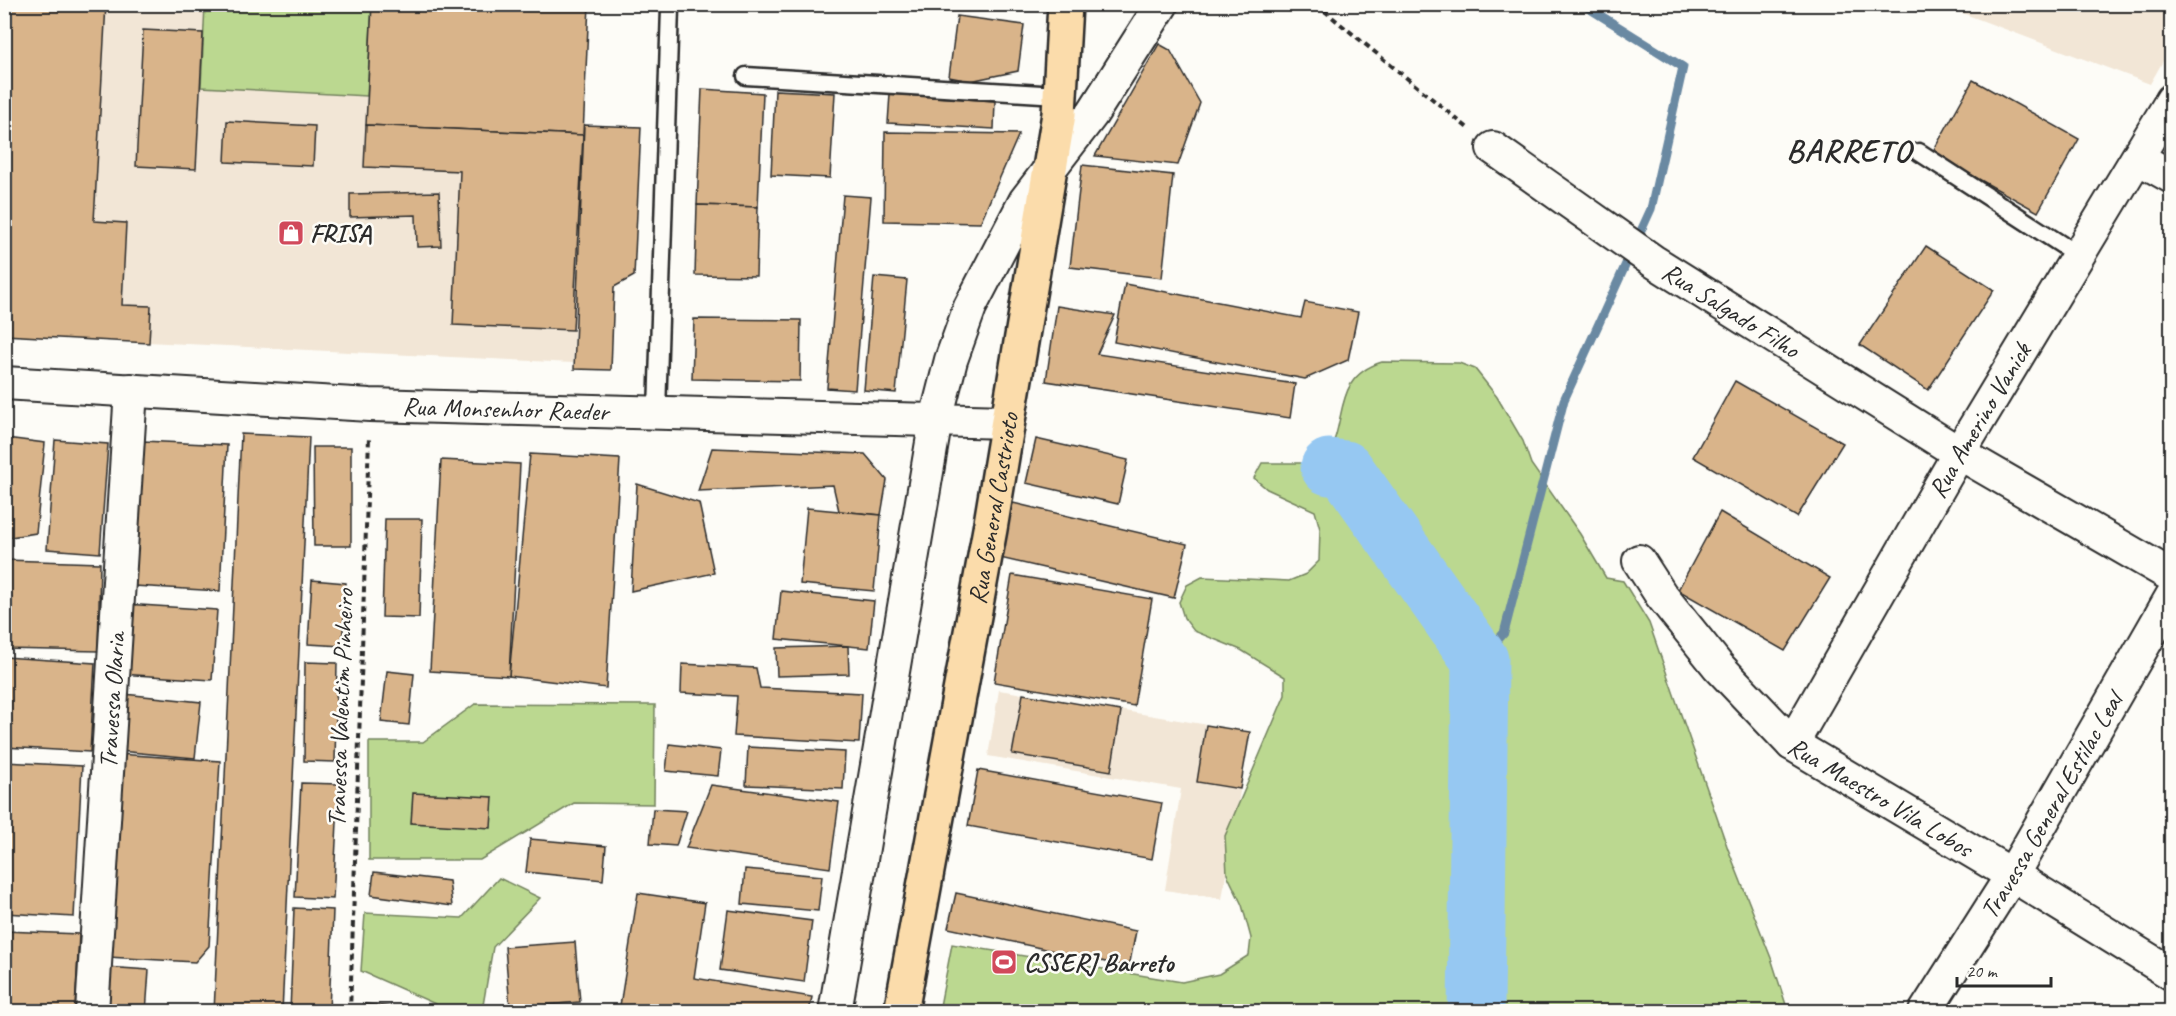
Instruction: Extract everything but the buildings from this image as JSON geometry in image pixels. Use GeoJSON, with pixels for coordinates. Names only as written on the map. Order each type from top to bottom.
{"type":"FeatureCollection","features":[{"type":"Feature","properties":{"kind":"main road","name":"Rua General Castrioto"},"geometry":{"type":"LineString","coordinates":[[901,1011],[990,529],[1047,173],[1059,114],[1058,95],[1065,4]]}},
{"type":"Feature","properties":{"kind":"street"},"geometry":{"type":"LineString","coordinates":[[835,1011],[936,420],[951,360],[970,307],[1025,201],[1092,114],[1162,4]]}},
{"type":"Feature","properties":{"kind":"street","name":"Rua Amerino Vanick"},"geometry":{"type":"LineString","coordinates":[[1792,744],[1959,453],[2172,100]]}},
{"type":"Feature","properties":{"kind":"street","name":"Rua Salgado Filho"},"geometry":{"type":"LineString","coordinates":[[1493,148],[1653,261],[1959,453],[2172,576]]}},
{"type":"Feature","properties":{"kind":"street"},"geometry":{"type":"LineString","coordinates":[[2139,158],[2172,177]]}},
{"type":"Feature","properties":{"kind":"street","name":"Rua Monsenhor Raeder"},"geometry":{"type":"LineString","coordinates":[[4,382],[370,405],[1007,422]]}},
{"type":"Feature","properties":{"kind":"street","name":"Travessa Olaria"},"geometry":{"type":"LineString","coordinates":[[92,1011],[131,390]]}},
{"type":"Feature","properties":{"kind":"street","name":"Rua Maestro Vila Lobos"},"geometry":{"type":"LineString","coordinates":[[1639,561],[1661,595],[1718,666],[1792,744],[2012,875],[2172,975]]}},
{"type":"Feature","properties":{"kind":"street","name":"Travessa General Estilac Leal"},"geometry":{"type":"LineString","coordinates":[[1925,1011],[2012,875],[2172,596]]}},
{"type":"Feature","properties":{"kind":"lane"},"geometry":{"type":"LineString","coordinates":[[657,412],[670,8]]}},
{"type":"Feature","properties":{"kind":"lane"},"geometry":{"type":"LineString","coordinates":[[746,76],[1058,95]]}},
{"type":"Feature","properties":{"kind":"lane"},"geometry":{"type":"LineString","coordinates":[[1919,152],[2079,256]]}},
{"type":"Feature","properties":{"kind":"path"},"geometry":{"type":"LineString","coordinates":[[1316,4],[1493,148]]}},
{"type":"Feature","properties":{"kind":"path","name":"Travessa Valentim Pinheiro"},"geometry":{"type":"LineString","coordinates":[[350,1011],[370,405]]}},
{"type":"Feature","properties":{"kind":"shaded area","name":"FRISA"},"geometry":{"type":"Polygon","coordinates":[[[4,5],[589,5],[573,363],[5,335],[4,5]]]}},
{"type":"Feature","properties":{"kind":"shaded area"},"geometry":{"type":"Polygon","coordinates":[[[1941,5],[2171,5],[2171,47],[2150,84],[1941,5]]]}},
{"type":"Feature","properties":{"kind":"shaded area"},"geometry":{"type":"Polygon","coordinates":[[[999,690],[1250,732],[1222,899],[1165,890],[1181,789],[988,756],[999,690]]]}},
{"type":"Feature","properties":{"kind":"green space"},"geometry":{"type":"Polygon","coordinates":[[[205,5],[372,5],[367,96],[201,87],[205,5]]]}},
{"type":"Feature","properties":{"kind":"green space"},"geometry":{"type":"Polygon","coordinates":[[[1382,362],[1459,363],[1475,369],[1497,397],[1523,441],[1531,464],[1580,534],[1606,578],[1623,581],[1649,623],[1728,849],[1771,958],[1788,1011],[939,1011],[952,944],[1182,982],[1219,974],[1249,955],[1251,938],[1242,905],[1227,874],[1225,836],[1285,695],[1285,677],[1241,650],[1194,631],[1184,618],[1179,602],[1187,585],[1202,577],[1289,581],[1306,574],[1319,561],[1320,529],[1315,511],[1267,489],[1254,478],[1262,463],[1310,463],[1326,458],[1333,444],[1348,390],[1355,379],[1366,369],[1382,362]]]}},
{"type":"Feature","properties":{"kind":"green space"},"geometry":{"type":"Polygon","coordinates":[[[475,704],[655,705],[654,804],[574,803],[480,860],[369,860],[369,742],[423,742],[475,704]]]}},
{"type":"Feature","properties":{"kind":"green space"},"geometry":{"type":"Polygon","coordinates":[[[499,878],[540,898],[493,947],[482,1011],[451,1011],[361,971],[365,913],[462,918],[499,878]]]}},
{"type":"Feature","properties":{"kind":"waterway"},"geometry":{"type":"LineString","coordinates":[[1480,660],[1504,633],[1564,400],[1651,209],[1683,67],[1582,4]]}},
{"type":"Feature","properties":{"kind":"waterway"},"geometry":{"type":"LineString","coordinates":[[1329,467],[1345,469],[1480,660],[1476,1012]]}},
{"type":"Feature","properties":{"kind":"place","name":"FRISA"},"geometry":{"type":"Point","coordinates":[291,233]}},
{"type":"Feature","properties":{"kind":"place","name":"CSSERJ Barreto"},"geometry":{"type":"Point","coordinates":[1004,962]}},
{"type":"Feature","properties":{"kind":"district","name":"BARRETO"},"geometry":{"type":"Point","coordinates":[1849,150]}}]}
